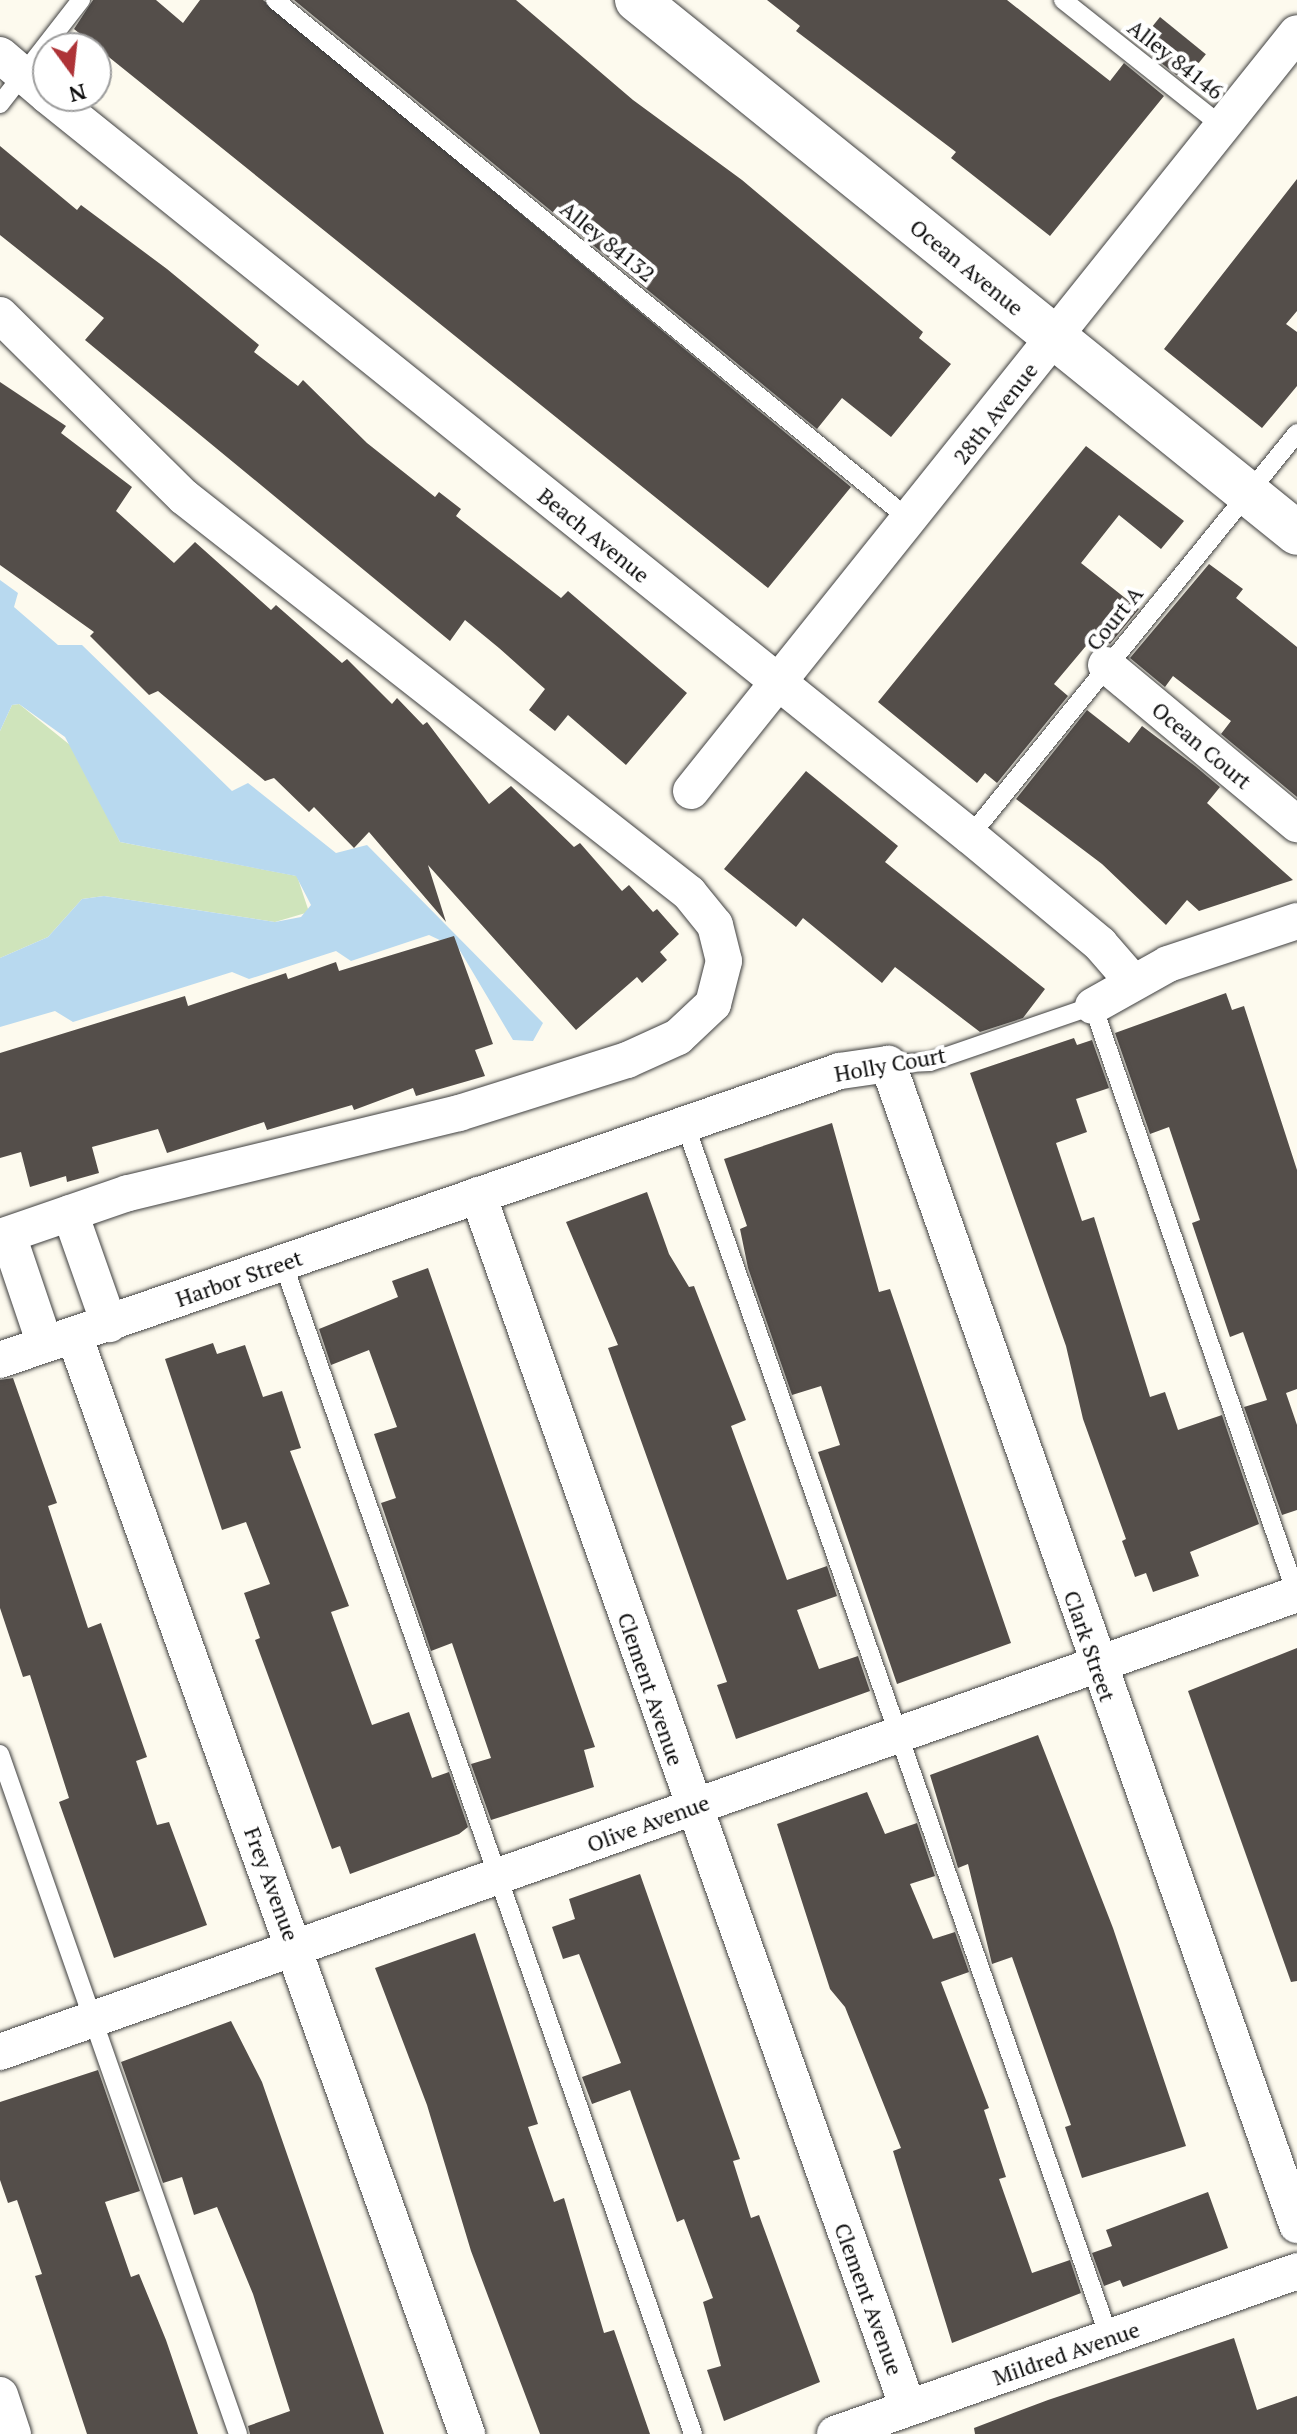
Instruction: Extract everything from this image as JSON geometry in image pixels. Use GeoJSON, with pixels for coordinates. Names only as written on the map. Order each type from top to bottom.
{"type":"FeatureCollection","features":[{"type":"Feature","properties":{"kind":"street","name":"Ocean Avenue"},"geometry":{"type":"LineString","coordinates":[[637,0],[1297,533]]}},
{"type":"Feature","properties":{"kind":"street","name":"28th Avenue"},"geometry":{"type":"LineString","coordinates":[[691,791],[780,684],[1297,33]]}},
{"type":"Feature","properties":{"kind":"street","name":"Beach Avenue"},"geometry":{"type":"LineString","coordinates":[[30,80],[970,836],[1100,944],[1133,982]]}},
{"type":"Feature","properties":{"kind":"street"},"geometry":{"type":"LineString","coordinates":[[0,315],[184,497],[689,893],[715,925],[724,961],[713,1004],[678,1037],[627,1060],[459,1113],[128,1193],[4,1236]]}},
{"type":"Feature","properties":{"kind":"street","name":"Ocean Court"},"geometry":{"type":"LineString","coordinates":[[1106,665],[1297,824]]}},
{"type":"Feature","properties":{"kind":"street","name":"Holly Court"},"geometry":{"type":"LineString","coordinates":[[1093,1006],[1168,964],[1295,927]]}},
{"type":"Feature","properties":{"kind":"street","name":"Holly Court"},"geometry":{"type":"LineString","coordinates":[[478,1195],[840,1071],[888,1064]]}},
{"type":"Feature","properties":{"kind":"street","name":"Clark Street"},"geometry":{"type":"LineString","coordinates":[[888,1064],[1097,1665],[1297,2225]]}},
{"type":"Feature","properties":{"kind":"street","name":"Harbor Street"},"geometry":{"type":"LineString","coordinates":[[0,1360],[478,1195]]}},
{"type":"Feature","properties":{"kind":"street","name":"Clement Avenue"},"geometry":{"type":"LineString","coordinates":[[478,1195],[908,2408]]}},
{"type":"Feature","properties":{"kind":"street"},"geometry":{"type":"LineString","coordinates":[[70,1213],[109,1324]]}},
{"type":"Feature","properties":{"kind":"street","name":"Frey Avenue"},"geometry":{"type":"LineString","coordinates":[[4,1236],[60,1340],[295,1948],[467,2434]]}},
{"type":"Feature","properties":{"kind":"street","name":"Olive Avenue"},"geometry":{"type":"LineString","coordinates":[[0,2052],[1297,1595]]}},
{"type":"Feature","properties":{"kind":"street","name":"Mildred Avenue"},"geometry":{"type":"LineString","coordinates":[[835,2434],[1297,2271]]}},
{"type":"Feature","properties":{"kind":"street"},"geometry":{"type":"LineString","coordinates":[[0,2395],[13,2434]]}},
{"type":"Feature","properties":{"kind":"lane"},"geometry":{"type":"LineString","coordinates":[[0,104],[30,80],[81,0]]}},
{"type":"Feature","properties":{"kind":"lane","name":"Alley 84132"},"geometry":{"type":"LineString","coordinates":[[275,0],[910,520]]}},
{"type":"Feature","properties":{"kind":"lane","name":"Alley 84146"},"geometry":{"type":"LineString","coordinates":[[1063,0],[1222,126]]}},
{"type":"Feature","properties":{"kind":"lane","name":"Court A"},"geometry":{"type":"LineString","coordinates":[[970,836],[1297,433]]}},
{"type":"Feature","properties":{"kind":"lane"},"geometry":{"type":"LineString","coordinates":[[1093,1006],[1297,1595]]}},
{"type":"Feature","properties":{"kind":"lane","name":"Holly Court"},"geometry":{"type":"LineString","coordinates":[[888,1064],[930,1062],[1093,1006]]}},
{"type":"Feature","properties":{"kind":"lane"},"geometry":{"type":"LineString","coordinates":[[685,1124],[896,1735],[1109,2337]]}},
{"type":"Feature","properties":{"kind":"lane"},"geometry":{"type":"LineString","coordinates":[[283,1263],[494,1877],[693,2434]]}},
{"type":"Feature","properties":{"kind":"lane"},"geometry":{"type":"LineString","coordinates":[[0,1754],[238,2434]]}},
{"type":"Feature","properties":{"kind":"green space"},"geometry":{"type":"Polygon","coordinates":[[[19,704],[75,749],[120,842],[297,876],[309,912],[275,922],[104,896],[82,899],[48,937],[0,958],[0,731],[12,705],[19,704]]]}},
{"type":"Feature","properties":{"kind":"water"},"geometry":{"type":"Polygon","coordinates":[[[0,580],[18,593],[14,607],[58,645],[82,645],[232,791],[248,783],[336,853],[367,845],[543,1023],[533,1041],[513,1040],[459,949],[429,935],[351,961],[336,951],[249,979],[232,972],[73,1022],[55,1011],[0,1027],[0,958],[48,937],[82,899],[104,896],[275,922],[301,917],[311,905],[296,876],[120,842],[65,737],[19,704],[12,705],[0,731],[0,580]]]}},
{"type":"Feature","properties":{"kind":"building"},"geometry":{"type":"Polygon","coordinates":[[[93,0],[156,0],[183,23],[200,0],[263,0],[851,487],[768,588],[112,60],[112,32],[78,32],[74,29],[93,0]]]}},
{"type":"Feature","properties":{"kind":"building"},"geometry":{"type":"Polygon","coordinates":[[[294,0],[516,0],[633,100],[742,180],[923,332],[919,338],[951,364],[891,437],[842,398],[817,429],[294,0]]]}},
{"type":"Feature","properties":{"kind":"building"},"geometry":{"type":"Polygon","coordinates":[[[767,0],[1007,0],[1110,81],[1124,63],[1164,96],[1050,236],[951,158],[956,152],[796,31],[800,26],[767,0]]]}},
{"type":"Feature","properties":{"kind":"building"},"geometry":{"type":"Polygon","coordinates":[[[1160,17],[1206,54],[1184,81],[1138,44],[1160,17]]]}},
{"type":"Feature","properties":{"kind":"building"},"geometry":{"type":"Polygon","coordinates":[[[0,146],[77,210],[81,205],[167,269],[259,345],[254,352],[298,386],[303,380],[367,443],[435,497],[439,492],[461,509],[456,516],[561,598],[568,591],[687,693],[626,765],[568,715],[555,731],[529,710],[545,689],[499,648],[465,620],[450,641],[85,340],[104,318],[0,235],[0,146]]]}},
{"type":"Feature","properties":{"kind":"building"},"geometry":{"type":"Polygon","coordinates":[[[1297,179],[1297,311],[1286,324],[1297,332],[1297,386],[1262,428],[1164,349],[1297,179]]]}},
{"type":"Feature","properties":{"kind":"building"},"geometry":{"type":"Polygon","coordinates":[[[0,382],[66,426],[61,433],[132,487],[116,511],[174,563],[195,542],[271,610],[276,605],[342,663],[347,659],[392,704],[397,698],[423,725],[427,722],[489,804],[511,786],[574,847],[580,843],[622,891],[629,885],[653,912],[657,909],[679,934],[660,952],[667,960],[642,983],[637,977],[576,1030],[428,865],[446,922],[369,832],[354,848],[314,807],[309,812],[274,778],[265,781],[158,691],[149,695],[90,636],[94,632],[0,565],[0,382]]]}},
{"type":"Feature","properties":{"kind":"building"},"geometry":{"type":"Polygon","coordinates":[[[1086,446],[1184,521],[1161,549],[1119,515],[1081,563],[1139,609],[1110,644],[1096,634],[1054,684],[1068,696],[997,783],[985,773],[977,783],[878,702],[1086,446]]]}},
{"type":"Feature","properties":{"kind":"building"},"geometry":{"type":"Polygon","coordinates":[[[1209,564],[1243,589],[1236,598],[1297,647],[1297,797],[1221,734],[1231,721],[1173,676],[1165,687],[1130,658],[1209,564]]]}},
{"type":"Feature","properties":{"kind":"building"},"geometry":{"type":"Polygon","coordinates":[[[1087,710],[1129,743],[1142,726],[1195,766],[1220,787],[1207,803],[1293,880],[1199,911],[1187,900],[1166,925],[1102,864],[1016,799],[1087,710]]]}},
{"type":"Feature","properties":{"kind":"building"},"geometry":{"type":"Polygon","coordinates":[[[806,771],[898,846],[885,862],[1045,989],[1023,1018],[980,1032],[895,967],[882,983],[803,918],[796,927],[724,869],[806,771]]]}},
{"type":"Feature","properties":{"kind":"building"},"geometry":{"type":"Polygon","coordinates":[[[454,936],[493,1044],[475,1050],[485,1076],[416,1096],[413,1088],[354,1110],[352,1105],[267,1130],[264,1122],[167,1153],[158,1129],[92,1147],[99,1173],[67,1182],[66,1176],[30,1187],[21,1152],[0,1158],[0,1053],[185,996],[188,1006],[286,973],[288,979],[336,962],[339,971],[454,936]]]}},
{"type":"Feature","properties":{"kind":"building"},"geometry":{"type":"Polygon","coordinates":[[[1226,993],[1232,1010],[1244,1006],[1297,1170],[1297,1389],[1286,1393],[1297,1425],[1297,1510],[1282,1515],[1244,1407],[1267,1400],[1243,1332],[1230,1337],[1192,1223],[1200,1220],[1169,1127],[1150,1134],[1115,1033],[1226,993]]]}},
{"type":"Feature","properties":{"kind":"building"},"geometry":{"type":"Polygon","coordinates":[[[1074,1038],[1077,1045],[1092,1040],[1109,1088],[1076,1099],[1087,1132],[1056,1143],[1082,1221],[1094,1217],[1150,1397],[1165,1392],[1178,1430],[1222,1415],[1259,1524],[1190,1552],[1199,1576],[1153,1592],[1146,1573],[1135,1577],[1122,1541],[1126,1539],[1083,1419],[1066,1346],[970,1073],[1074,1038]]]}},
{"type":"Feature","properties":{"kind":"building"},"geometry":{"type":"Polygon","coordinates":[[[832,1123],[879,1292],[890,1289],[1011,1643],[897,1684],[818,1452],[840,1445],[821,1386],[792,1395],[748,1268],[740,1229],[747,1226],[724,1159],[832,1123]]]}},
{"type":"Feature","properties":{"kind":"building"},"geometry":{"type":"Polygon","coordinates":[[[647,1192],[669,1254],[689,1287],[694,1286],[746,1420],[731,1426],[787,1580],[827,1566],[837,1596],[797,1610],[819,1669],[858,1656],[870,1691],[736,1739],[717,1685],[727,1682],[608,1348],[618,1345],[566,1222],[647,1192]]]}},
{"type":"Feature","properties":{"kind":"building"},"geometry":{"type":"Polygon","coordinates":[[[428,1268],[595,1747],[584,1750],[594,1787],[491,1820],[471,1764],[491,1758],[452,1643],[431,1651],[381,1503],[396,1498],[374,1434],[397,1427],[369,1350],[331,1365],[319,1329],[398,1297],[392,1281],[428,1268]]]}},
{"type":"Feature","properties":{"kind":"building"},"geometry":{"type":"Polygon","coordinates":[[[213,1343],[217,1354],[245,1345],[263,1397],[282,1391],[301,1448],[290,1451],[349,1606],[331,1612],[372,1725],[409,1712],[432,1778],[449,1772],[468,1827],[459,1834],[350,1874],[340,1846],[332,1849],[255,1640],[260,1638],[244,1593],[270,1584],[246,1522],[222,1530],[165,1359],[213,1343]]]}},
{"type":"Feature","properties":{"kind":"building"},"geometry":{"type":"Polygon","coordinates":[[[13,1378],[57,1503],[48,1506],[88,1628],[101,1623],[147,1757],[136,1761],[157,1825],[169,1822],[207,1925],[114,1958],[59,1802],[69,1798],[30,1675],[23,1677],[0,1608],[0,1380],[13,1378]]]}},
{"type":"Feature","properties":{"kind":"building"},"geometry":{"type":"Polygon","coordinates":[[[1297,1648],[1297,1981],[1291,1982],[1188,1691],[1297,1648]]]}},
{"type":"Feature","properties":{"kind":"building"},"geometry":{"type":"Polygon","coordinates":[[[1038,1735],[1113,1928],[1186,2146],[1082,2178],[1065,2127],[1071,2125],[1012,1957],[992,1964],[968,1864],[958,1868],[930,1775],[1038,1735]]]}},
{"type":"Feature","properties":{"kind":"building"},"geometry":{"type":"Polygon","coordinates":[[[867,1792],[885,1834],[917,1823],[935,1876],[910,1884],[933,1939],[955,1932],[969,1972],[941,1982],[989,2108],[984,2110],[1006,2177],[999,2179],[1032,2273],[1070,2260],[1081,2293],[952,2343],[893,2151],[901,2148],[845,2007],[830,1989],[777,1824],[867,1792]]]}},
{"type":"Feature","properties":{"kind":"building"},"geometry":{"type":"Polygon","coordinates":[[[640,1874],[740,2159],[733,2161],[751,2218],[759,2215],[820,2382],[724,2421],[707,2370],[721,2366],[703,2302],[713,2298],[684,2219],[677,2222],[630,2090],[592,2104],[582,2077],[621,2063],[579,1954],[563,1959],[552,1927],[575,1919],[569,1899],[640,1874]]]}},
{"type":"Feature","properties":{"kind":"building"},"geometry":{"type":"Polygon","coordinates":[[[475,1933],[538,2124],[528,2127],[554,2202],[564,2198],[604,2333],[614,2330],[650,2434],[540,2434],[471,2251],[427,2105],[375,1968],[475,1933]]]}},
{"type":"Feature","properties":{"kind":"building"},"geometry":{"type":"Polygon","coordinates":[[[231,2021],[262,2082],[384,2434],[250,2434],[248,2426],[290,2411],[253,2294],[217,2207],[194,2215],[182,2177],[163,2183],[121,2062],[231,2021]]]}},
{"type":"Feature","properties":{"kind":"building"},"geometry":{"type":"Polygon","coordinates":[[[98,2070],[140,2191],[105,2202],[131,2277],[139,2274],[166,2340],[198,2434],[87,2434],[35,2276],[42,2274],[17,2200],[8,2203],[0,2180],[0,2102],[98,2070]]]}},
{"type":"Feature","properties":{"kind":"building"},"geometry":{"type":"Polygon","coordinates":[[[1208,2192],[1228,2248],[1123,2287],[1120,2280],[1104,2286],[1092,2253],[1112,2246],[1106,2230],[1208,2192]]]}},
{"type":"Feature","properties":{"kind":"building"},"geometry":{"type":"Polygon","coordinates":[[[1234,2338],[1257,2410],[1297,2396],[1297,2434],[975,2434],[974,2428],[1048,2400],[1234,2338]]]}}]}
